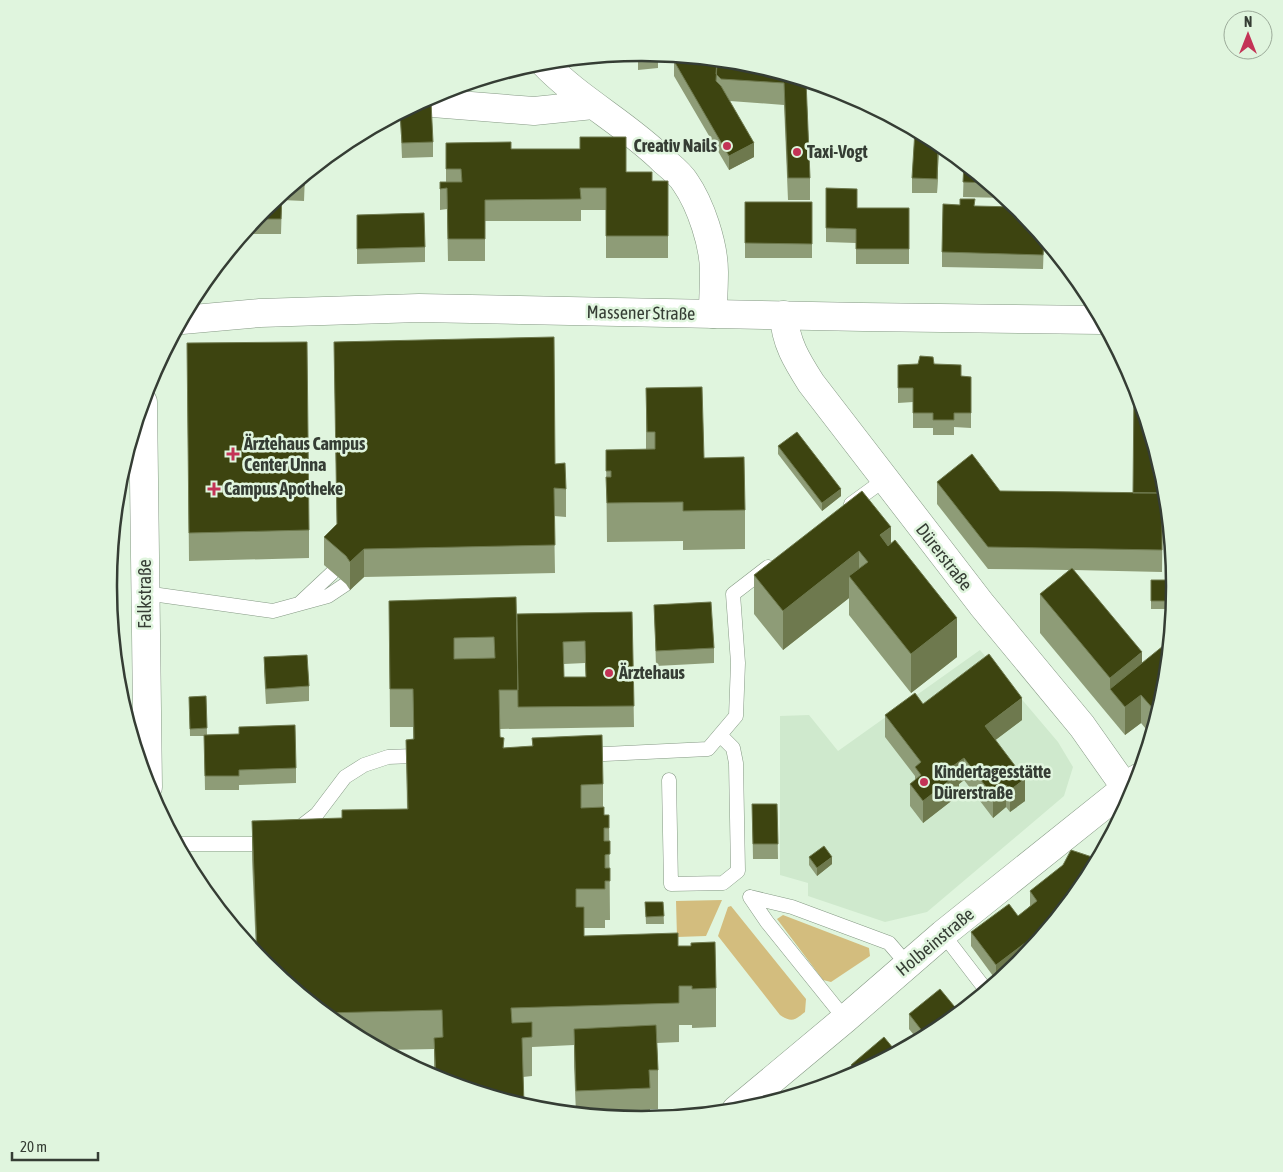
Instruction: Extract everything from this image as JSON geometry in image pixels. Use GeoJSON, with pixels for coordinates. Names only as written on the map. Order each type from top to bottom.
{"type":"FeatureCollection","features":[{"type":"Feature","properties":{"kind":"street"},"geometry":{"type":"LineString","coordinates":[[550,69],[593,105],[647,144],[685,182],[700,211],[710,244],[714,270],[713,314]]}},
{"type":"Feature","properties":{"kind":"street"},"geometry":{"type":"LineString","coordinates":[[436,103],[534,111],[593,105]]}},
{"type":"Feature","properties":{"kind":"street","name":"Massener Straße"},"geometry":{"type":"LineString","coordinates":[[190,319],[260,313],[420,308],[784,316],[1094,320]]}},
{"type":"Feature","properties":{"kind":"street","name":"Dürerstraße"},"geometry":{"type":"LineString","coordinates":[[784,316],[784,330],[792,353],[811,383],[982,606],[1082,726],[1126,786]]}},
{"type":"Feature","properties":{"kind":"street","name":"Falkstraße"},"geometry":{"type":"LineString","coordinates":[[143,423],[145,593],[143,749]]}},
{"type":"Feature","properties":{"kind":"street","name":"Holbeinstraße"},"geometry":{"type":"LineString","coordinates":[[748,1100],[943,934],[1121,798]]}},
{"type":"Feature","properties":{"kind":"lane"},"geometry":{"type":"LineString","coordinates":[[838,513],[884,480]]}},
{"type":"Feature","properties":{"kind":"lane"},"geometry":{"type":"LineString","coordinates":[[570,756],[708,749],[736,716],[738,663],[733,594],[777,559]]}},
{"type":"Feature","properties":{"kind":"lane"},"geometry":{"type":"LineString","coordinates":[[301,602],[332,573]]}},
{"type":"Feature","properties":{"kind":"lane"},"geometry":{"type":"LineString","coordinates":[[145,593],[273,611],[328,596],[346,584]]}},
{"type":"Feature","properties":{"kind":"lane"},"geometry":{"type":"LineString","coordinates":[[669,780],[671,884],[723,883],[738,871],[736,762],[733,748],[720,735]]}},
{"type":"Feature","properties":{"kind":"lane"},"geometry":{"type":"LineString","coordinates":[[185,844],[252,844],[286,837],[317,814],[345,777],[364,765],[388,757],[413,756]]}},
{"type":"Feature","properties":{"kind":"lane"},"geometry":{"type":"LineString","coordinates":[[845,1019],[750,898],[792,907],[889,943],[907,964]]}},
{"type":"Feature","properties":{"kind":"lane"},"geometry":{"type":"LineString","coordinates":[[943,934],[982,985]]}},
{"type":"Feature","properties":{"kind":"shaded area","name":"Kindertagesstätte Dürerstraße"},"geometry":{"type":"Polygon","coordinates":[[[980,650],[1058,742],[1073,767],[1064,796],[927,912],[885,922],[808,896],[808,883],[780,875],[780,716],[809,715],[838,751],[980,650]]]}},
{"type":"Feature","properties":{"kind":"shaded area"},"geometry":{"type":"Polygon","coordinates":[[[722,900],[706,936],[677,937],[676,901],[722,900]]]}},
{"type":"Feature","properties":{"kind":"shaded area"},"geometry":{"type":"Polygon","coordinates":[[[731,906],[806,999],[805,1012],[796,1019],[791,1020],[780,1015],[718,936],[728,907],[731,906]]]}},
{"type":"Feature","properties":{"kind":"shaded area"},"geometry":{"type":"Polygon","coordinates":[[[783,915],[869,948],[870,956],[831,982],[823,980],[777,919],[783,915]]]}},
{"type":"Feature","properties":{"kind":"building"},"geometry":{"type":"Polygon","coordinates":[[[675,62],[717,67],[716,81],[721,86],[754,143],[729,156],[675,62]]]}},
{"type":"Feature","properties":{"kind":"building"},"geometry":{"type":"Polygon","coordinates":[[[717,67],[744,71],[806,88],[810,178],[788,178],[784,83],[721,79],[716,74],[717,67]]]}},
{"type":"Feature","properties":{"kind":"building"},"geometry":{"type":"Polygon","coordinates":[[[431,105],[433,142],[402,143],[400,120],[431,105]]]}},
{"type":"Feature","properties":{"kind":"building"},"geometry":{"type":"Polygon","coordinates":[[[580,137],[626,137],[626,172],[652,172],[652,181],[668,181],[668,236],[606,236],[606,188],[580,188],[581,199],[485,200],[485,239],[448,239],[447,188],[440,189],[440,182],[462,182],[461,169],[446,169],[446,143],[511,142],[511,149],[580,149],[580,137]]]}},
{"type":"Feature","properties":{"kind":"building"},"geometry":{"type":"Polygon","coordinates":[[[914,138],[938,153],[937,179],[912,178],[914,138]]]}},
{"type":"Feature","properties":{"kind":"building"},"geometry":{"type":"Polygon","coordinates":[[[964,172],[977,183],[963,182],[964,172]]]}},
{"type":"Feature","properties":{"kind":"building"},"geometry":{"type":"Polygon","coordinates":[[[826,188],[857,189],[857,208],[909,208],[909,249],[856,249],[856,229],[826,228],[826,188]]]}},
{"type":"Feature","properties":{"kind":"building"},"geometry":{"type":"Polygon","coordinates":[[[960,199],[975,199],[974,206],[1004,207],[1043,249],[1043,255],[942,252],[943,204],[960,205],[960,199]]]}},
{"type":"Feature","properties":{"kind":"building"},"geometry":{"type":"Polygon","coordinates":[[[745,202],[812,202],[812,244],[745,243],[745,202]]]}},
{"type":"Feature","properties":{"kind":"building"},"geometry":{"type":"Polygon","coordinates":[[[282,204],[281,219],[266,219],[282,204]]]}},
{"type":"Feature","properties":{"kind":"building"},"geometry":{"type":"Polygon","coordinates":[[[424,213],[425,247],[357,249],[357,215],[424,213]]]}},
{"type":"Feature","properties":{"kind":"building"},"geometry":{"type":"Polygon","coordinates":[[[554,337],[555,464],[565,463],[566,489],[554,488],[555,545],[364,549],[350,562],[346,556],[324,537],[337,524],[334,342],[554,337]]]}},
{"type":"Feature","properties":{"kind":"building"},"geometry":{"type":"Polygon","coordinates":[[[307,342],[309,530],[189,533],[187,343],[307,342]]]}},
{"type":"Feature","properties":{"kind":"building"},"geometry":{"type":"Polygon","coordinates":[[[920,356],[933,357],[934,364],[961,365],[961,376],[971,377],[971,413],[954,413],[954,420],[933,420],[933,413],[913,413],[913,388],[898,388],[898,365],[918,364],[920,356]]]}},
{"type":"Feature","properties":{"kind":"building"},"geometry":{"type":"Polygon","coordinates":[[[702,387],[704,458],[744,457],[745,510],[683,511],[683,502],[607,503],[606,477],[611,477],[611,471],[606,471],[606,450],[655,449],[655,432],[647,432],[646,388],[702,387]]]}},
{"type":"Feature","properties":{"kind":"building"},"geometry":{"type":"Polygon","coordinates":[[[1134,406],[1148,450],[1158,493],[1133,493],[1134,406]]]}},
{"type":"Feature","properties":{"kind":"building"},"geometry":{"type":"Polygon","coordinates":[[[797,432],[841,489],[822,503],[778,446],[797,432]]]}},
{"type":"Feature","properties":{"kind":"building"},"geometry":{"type":"Polygon","coordinates":[[[972,454],[1000,491],[1158,493],[1162,518],[1162,550],[988,547],[937,482],[972,454]]]}},
{"type":"Feature","properties":{"kind":"building"},"geometry":{"type":"Polygon","coordinates":[[[862,491],[891,527],[880,535],[888,546],[895,540],[957,618],[911,654],[849,576],[868,562],[859,551],[783,611],[754,575],[862,491]]]}},
{"type":"Feature","properties":{"kind":"building"},"geometry":{"type":"Polygon","coordinates":[[[1072,568],[1142,652],[1110,678],[1040,594],[1072,568]]]}},
{"type":"Feature","properties":{"kind":"building"},"geometry":{"type":"Polygon","coordinates":[[[1151,580],[1166,580],[1166,601],[1151,601],[1151,580]]]}},
{"type":"Feature","properties":{"kind":"building"},"geometry":{"type":"Polygon","coordinates":[[[516,597],[518,690],[499,690],[500,737],[504,738],[503,748],[533,746],[532,738],[602,735],[603,784],[581,785],[581,808],[604,807],[604,815],[609,815],[609,828],[604,828],[604,841],[610,841],[610,854],[605,855],[605,868],[610,868],[610,881],[605,881],[605,889],[576,889],[576,907],[584,907],[584,936],[678,933],[678,946],[691,946],[691,943],[715,942],[716,988],[692,989],[692,986],[679,986],[679,1003],[511,1008],[512,1023],[532,1022],[532,1037],[522,1038],[524,1097],[473,1083],[436,1069],[434,1038],[443,1037],[442,1010],[337,1013],[296,981],[257,943],[252,821],[342,818],[342,810],[408,809],[406,740],[414,739],[413,689],[390,689],[389,601],[516,597]],[[494,637],[454,638],[454,659],[495,658],[494,637]]]}},
{"type":"Feature","properties":{"kind":"building"},"geometry":{"type":"Polygon","coordinates":[[[711,602],[714,648],[656,651],[654,605],[711,602]]]}},
{"type":"Feature","properties":{"kind":"building","name":"Ärztehaus"},"geometry":{"type":"Polygon","coordinates":[[[632,612],[634,706],[518,707],[517,614],[632,612]],[[585,641],[563,642],[564,677],[586,677],[585,641]]]}},
{"type":"Feature","properties":{"kind":"building"},"geometry":{"type":"Polygon","coordinates":[[[1163,646],[1152,707],[1141,695],[1125,707],[1110,689],[1163,646]]]}},
{"type":"Feature","properties":{"kind":"building"},"geometry":{"type":"Polygon","coordinates":[[[989,654],[1022,698],[985,726],[1025,779],[1010,790],[1006,785],[993,796],[964,758],[953,766],[959,773],[923,801],[910,784],[921,775],[915,767],[921,762],[885,715],[915,693],[923,704],[989,654]]]}},
{"type":"Feature","properties":{"kind":"building"},"geometry":{"type":"Polygon","coordinates":[[[307,655],[309,686],[266,689],[264,657],[307,655]]]}},
{"type":"Feature","properties":{"kind":"building"},"geometry":{"type":"Polygon","coordinates":[[[206,696],[207,728],[190,729],[189,697],[206,696]]]}},
{"type":"Feature","properties":{"kind":"building"},"geometry":{"type":"Polygon","coordinates":[[[295,725],[296,768],[239,770],[239,776],[205,776],[204,735],[239,734],[239,727],[295,725]]]}},
{"type":"Feature","properties":{"kind":"building"},"geometry":{"type":"Polygon","coordinates":[[[752,804],[777,804],[778,844],[753,844],[752,804]]]}},
{"type":"Feature","properties":{"kind":"building"},"geometry":{"type":"Polygon","coordinates":[[[824,846],[832,857],[817,868],[809,857],[824,846]]]}},
{"type":"Feature","properties":{"kind":"building"},"geometry":{"type":"Polygon","coordinates":[[[1071,850],[1091,857],[1078,878],[1036,932],[1028,941],[996,965],[971,932],[1009,904],[1018,916],[1037,901],[1030,891],[1063,865],[1071,850]]]}},
{"type":"Feature","properties":{"kind":"building"},"geometry":{"type":"Polygon","coordinates":[[[645,902],[663,902],[664,916],[646,917],[645,902]]]}},
{"type":"Feature","properties":{"kind":"building"},"geometry":{"type":"Polygon","coordinates":[[[940,989],[955,1007],[921,1029],[909,1014],[940,989]]]}},
{"type":"Feature","properties":{"kind":"building"},"geometry":{"type":"Polygon","coordinates":[[[656,1025],[658,1070],[649,1070],[650,1088],[576,1091],[574,1029],[656,1025]]]}},
{"type":"Feature","properties":{"kind":"building"},"geometry":{"type":"Polygon","coordinates":[[[884,1037],[892,1047],[874,1057],[852,1067],[851,1065],[884,1037]]]}},
{"type":"Feature","properties":{"kind":"place","name":"Creativ Nails"},"geometry":{"type":"Point","coordinates":[727,146]}},
{"type":"Feature","properties":{"kind":"place","name":"Taxi-Vogt"},"geometry":{"type":"Point","coordinates":[797,152]}},
{"type":"Feature","properties":{"kind":"place","name":"Ärztehaus Campus Center Unna"},"geometry":{"type":"Point","coordinates":[233,454]}},
{"type":"Feature","properties":{"kind":"place","name":"Campus Apotheke"},"geometry":{"type":"Point","coordinates":[214,489]}},
{"type":"Feature","properties":{"kind":"place","name":"Ärztehaus"},"geometry":{"type":"Point","coordinates":[609,673]}},
{"type":"Feature","properties":{"kind":"place","name":"Kindertagesstätte Dürerstraße"},"geometry":{"type":"Point","coordinates":[924,782]}}]}
